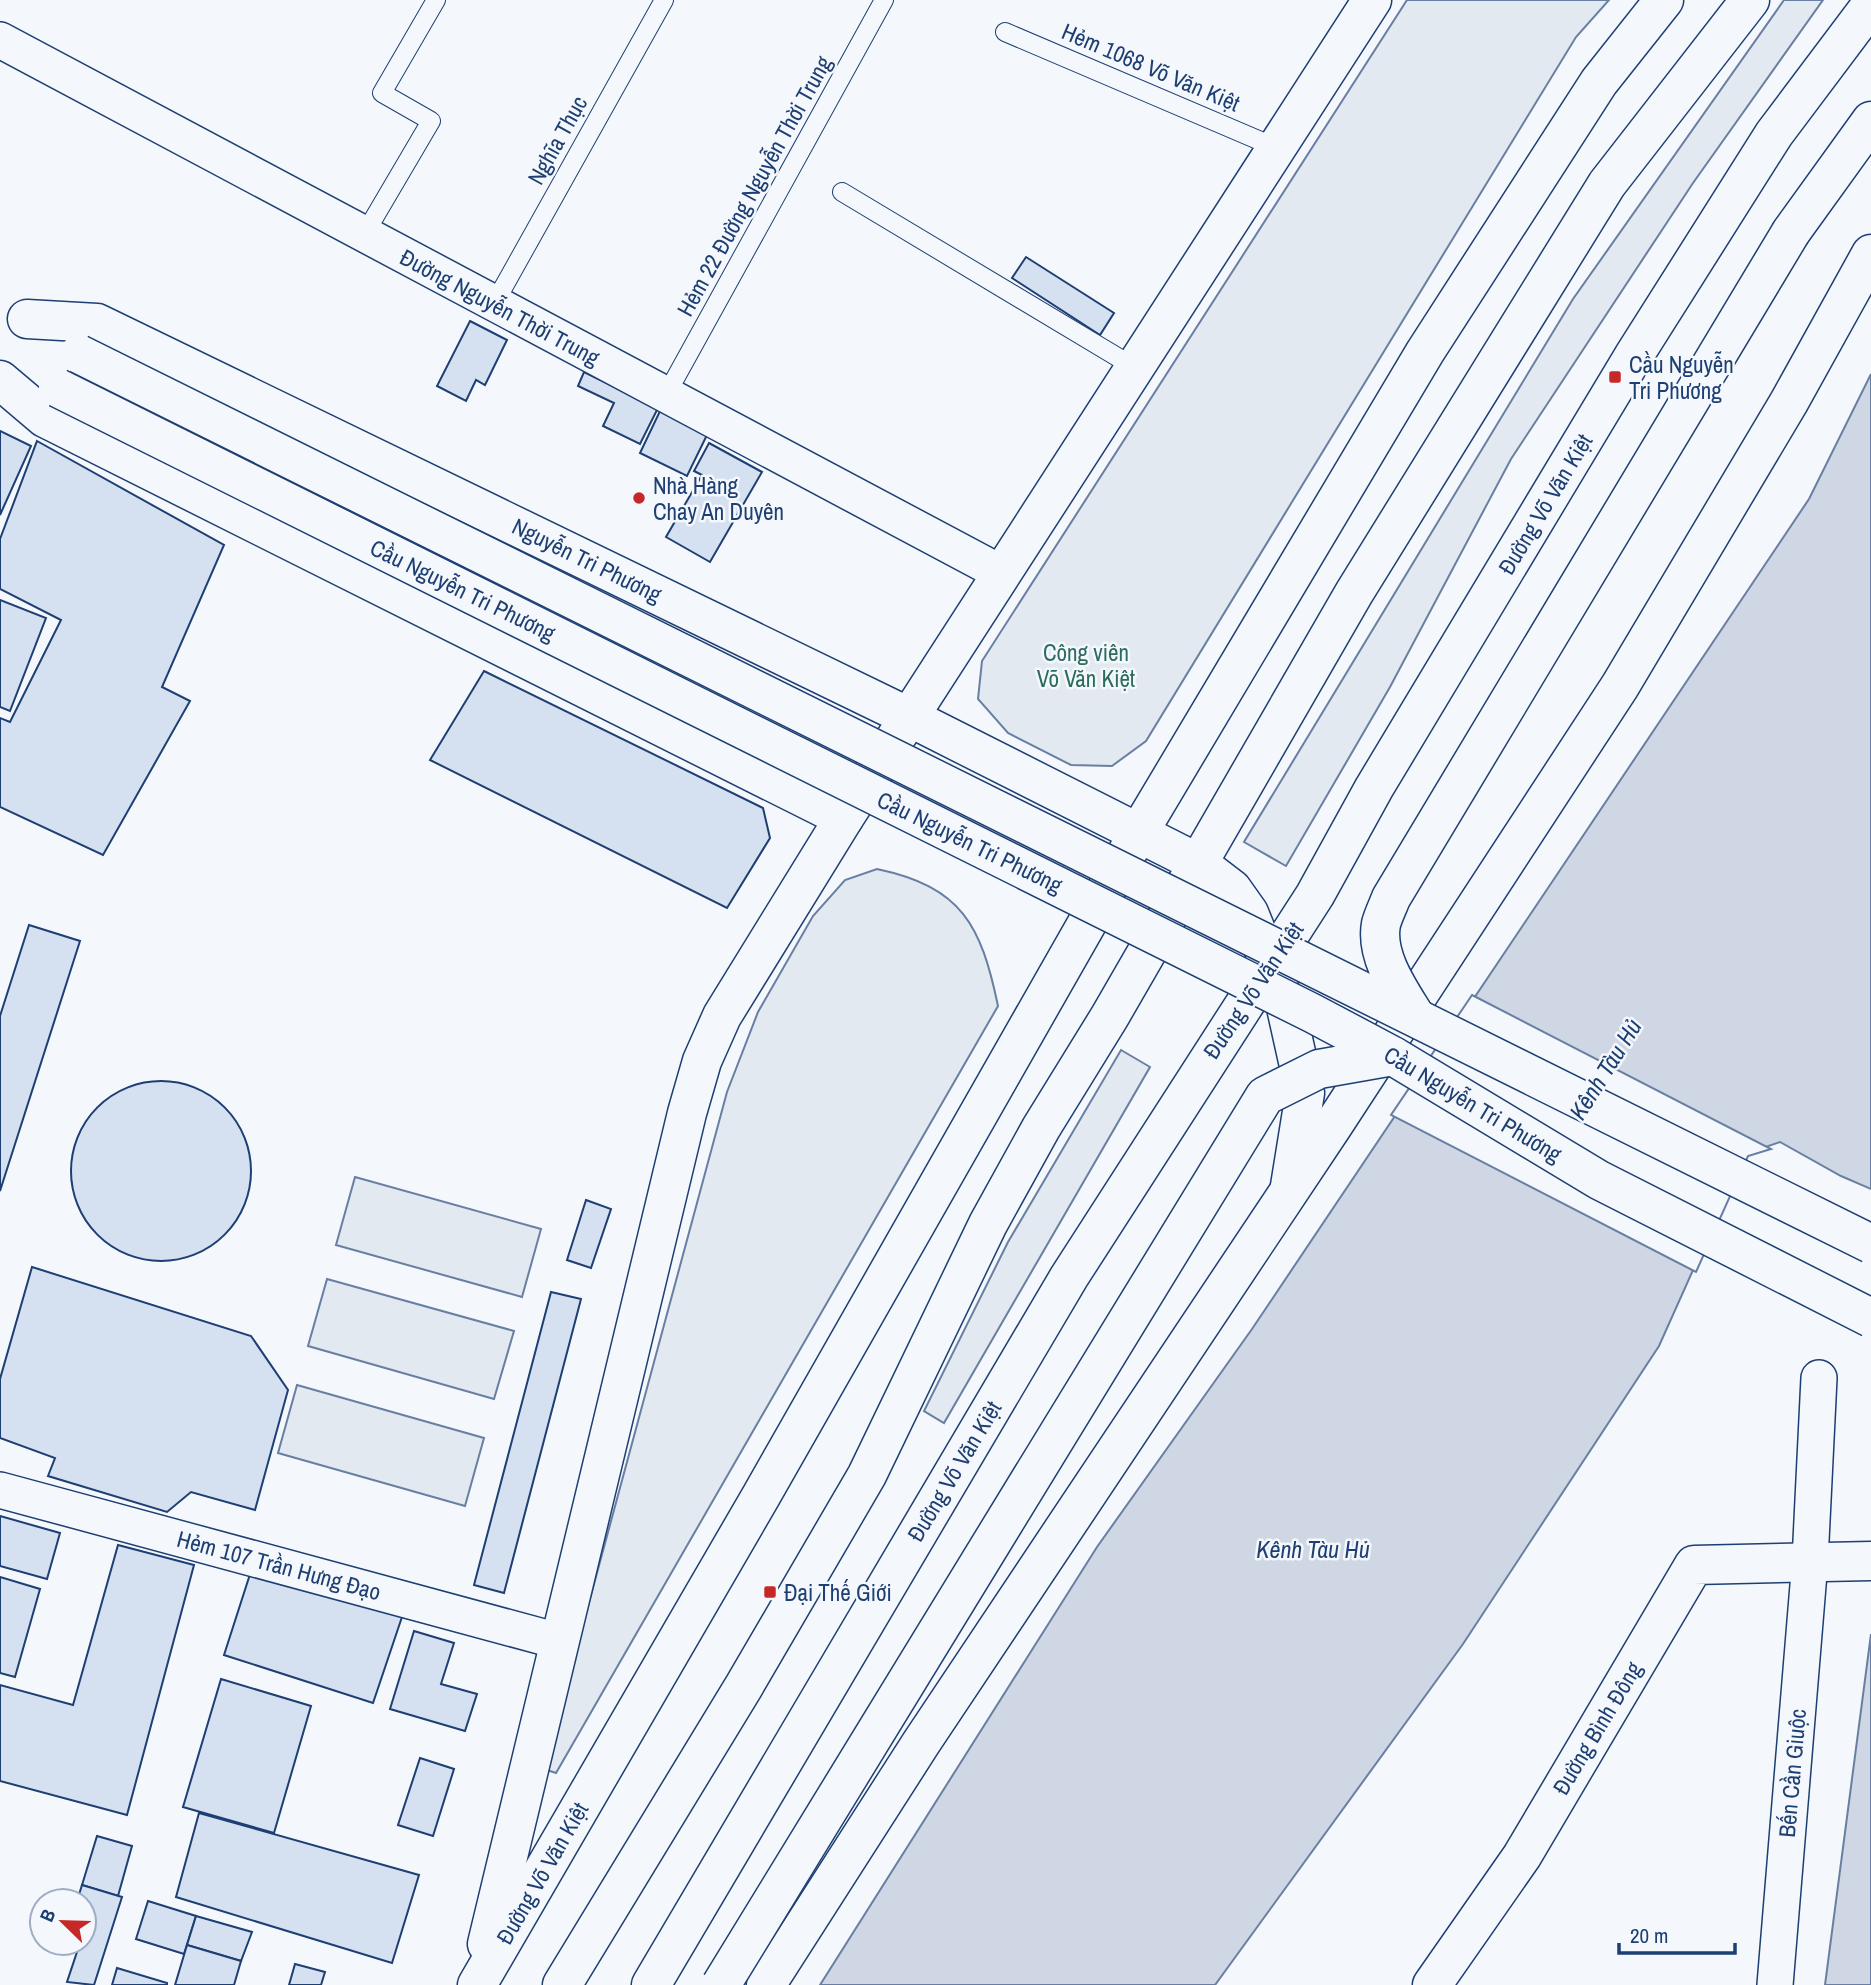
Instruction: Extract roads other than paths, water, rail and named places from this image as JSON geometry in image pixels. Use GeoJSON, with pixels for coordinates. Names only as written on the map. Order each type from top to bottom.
{"type":"FeatureCollection","features":[{"type":"Feature","properties":{"kind":"main road","name":"Đường Võ Văn Kiệt"},"geometry":{"type":"LineString","coordinates":[[477,1984],[558,1641],[702,1061],[722,1016],[844,818],[1372,0]]}},
{"type":"Feature","properties":{"kind":"main road","name":"Đường Võ Văn Kiệt"},"geometry":{"type":"LineString","coordinates":[[477,1984],[761,1496],[1139,832],[1494,241],[1599,82],[1664,0]]}},
{"type":"Feature","properties":{"kind":"main road"},"geometry":{"type":"LineString","coordinates":[[562,1985],[744,1686],[867,1475],[988,1224],[1041,1128],[1354,593],[1607,184],[1750,0]]}},
{"type":"Feature","properties":{"kind":"main road","name":"Đường Võ Văn Kiệt"},"geometry":{"type":"LineString","coordinates":[[651,1985],[1069,1277],[1315,895],[1374,788],[1640,346],[1774,134],[1871,5]]}},
{"type":"Feature","properties":{"kind":"main road"},"geometry":{"type":"LineString","coordinates":[[1415,1016],[1392,979],[1384,953],[1380,926],[1391,898],[1791,232],[1871,121]]}},
{"type":"Feature","properties":{"kind":"main road"},"geometry":{"type":"LineString","coordinates":[[766,1985],[928,1731],[1290,1186],[1332,1127],[1620,686],[1789,402],[1871,254]]}},
{"type":"Feature","properties":{"kind":"main road","name":"Nguyễn Tri Phương"},"geometry":{"type":"LineString","coordinates":[[13,312],[97,323],[909,717],[1198,863],[1232,889],[1249,913],[1285,1003],[1306,1093],[1290,1186]]}},
{"type":"Feature","properties":{"kind":"main road","name":"Nguyễn Tri Phương"},"geometry":{"type":"LineString","coordinates":[[13,312],[79,354]]}},
{"type":"Feature","properties":{"kind":"main road","name":"Cầu Nguyễn Tri Phương"},"geometry":{"type":"LineString","coordinates":[[79,354],[1871,1244]]}},
{"type":"Feature","properties":{"kind":"main road"},"geometry":{"type":"LineString","coordinates":[[0,378],[45,418],[844,818]]}},
{"type":"Feature","properties":{"kind":"main road","name":"Cầu Nguyễn Tri Phương"},"geometry":{"type":"LineString","coordinates":[[0,378],[58,388],[1312,1013],[1393,1056],[1599,1180],[1871,1318]]}},
{"type":"Feature","properties":{"kind":"main road"},"geometry":{"type":"LineString","coordinates":[[753,771],[811,669]]}},
{"type":"Feature","properties":{"kind":"main road"},"geometry":{"type":"LineString","coordinates":[[721,1985],[1265,1096],[1319,1069],[1393,1056]]}},
{"type":"Feature","properties":{"kind":"main road"},"geometry":{"type":"LineString","coordinates":[[1810,1561],[1862,1560]]}},
{"type":"Feature","properties":{"kind":"main road","name":"Đường Bình Đông"},"geometry":{"type":"LineString","coordinates":[[1432,1985],[1522,1856],[1694,1566],[1810,1561]]}},
{"type":"Feature","properties":{"kind":"street","name":"Đường Nguyễn Thời Trung"},"geometry":{"type":"LineString","coordinates":[[0,40],[1001,573]]}},
{"type":"Feature","properties":{"kind":"street","name":"Bến Cần Giuộc"},"geometry":{"type":"LineString","coordinates":[[1775,1985],[1810,1561],[1819,1378]]}},
{"type":"Feature","properties":{"kind":"street","name":"Hẻm 107 Trần Hưng Đạo"},"geometry":{"type":"LineString","coordinates":[[0,1490],[558,1641]]}},
{"type":"Feature","properties":{"kind":"lane"},"geometry":{"type":"LineString","coordinates":[[364,235],[430,121],[382,93],[436,0]]}},
{"type":"Feature","properties":{"kind":"lane","name":"Nghĩa Thục"},"geometry":{"type":"LineString","coordinates":[[494,304],[664,0]]}},
{"type":"Feature","properties":{"kind":"lane","name":"Hẻm 22 Đường Nguyễn Thời Trung"},"geometry":{"type":"LineString","coordinates":[[666,395],[884,0]]}},
{"type":"Feature","properties":{"kind":"lane","name":"Hẻm 1068 Võ Văn Kiệt"},"geometry":{"type":"LineString","coordinates":[[1005,32],[1277,148]]}},
{"type":"Feature","properties":{"kind":"lane"},"geometry":{"type":"LineString","coordinates":[[842,192],[1134,368]]}},
{"type":"Feature","properties":{"kind":"water","name":"Kênh Tàu Hủ"},"geometry":{"type":"Polygon","coordinates":[[[1871,374],[1871,1189],[1841,1176],[1780,1142],[1745,1154],[1659,1346],[1463,1644],[1215,1985],[820,1985],[1097,1547],[1252,1329],[1809,499],[1871,374]]]}},
{"type":"Feature","properties":{"kind":"water"},"geometry":{"type":"Polygon","coordinates":[[[1871,1634],[1871,1985],[1825,1985],[1871,1634]]]}},
{"type":"Feature","properties":{"kind":"place","name":"Cầu Nguyễn Tri Phương"},"geometry":{"type":"Point","coordinates":[1615,377]}},
{"type":"Feature","properties":{"kind":"place","name":"Nhà Hàng Chay An Duyên"},"geometry":{"type":"Point","coordinates":[639,498]}},
{"type":"Feature","properties":{"kind":"place","name":"Đại Thế Giới"},"geometry":{"type":"Point","coordinates":[770,1592]}},
{"type":"Feature","properties":{"kind":"park label","name":"Công viên Võ Văn Kiệt"},"geometry":{"type":"Point","coordinates":[1086,665]}}]}
